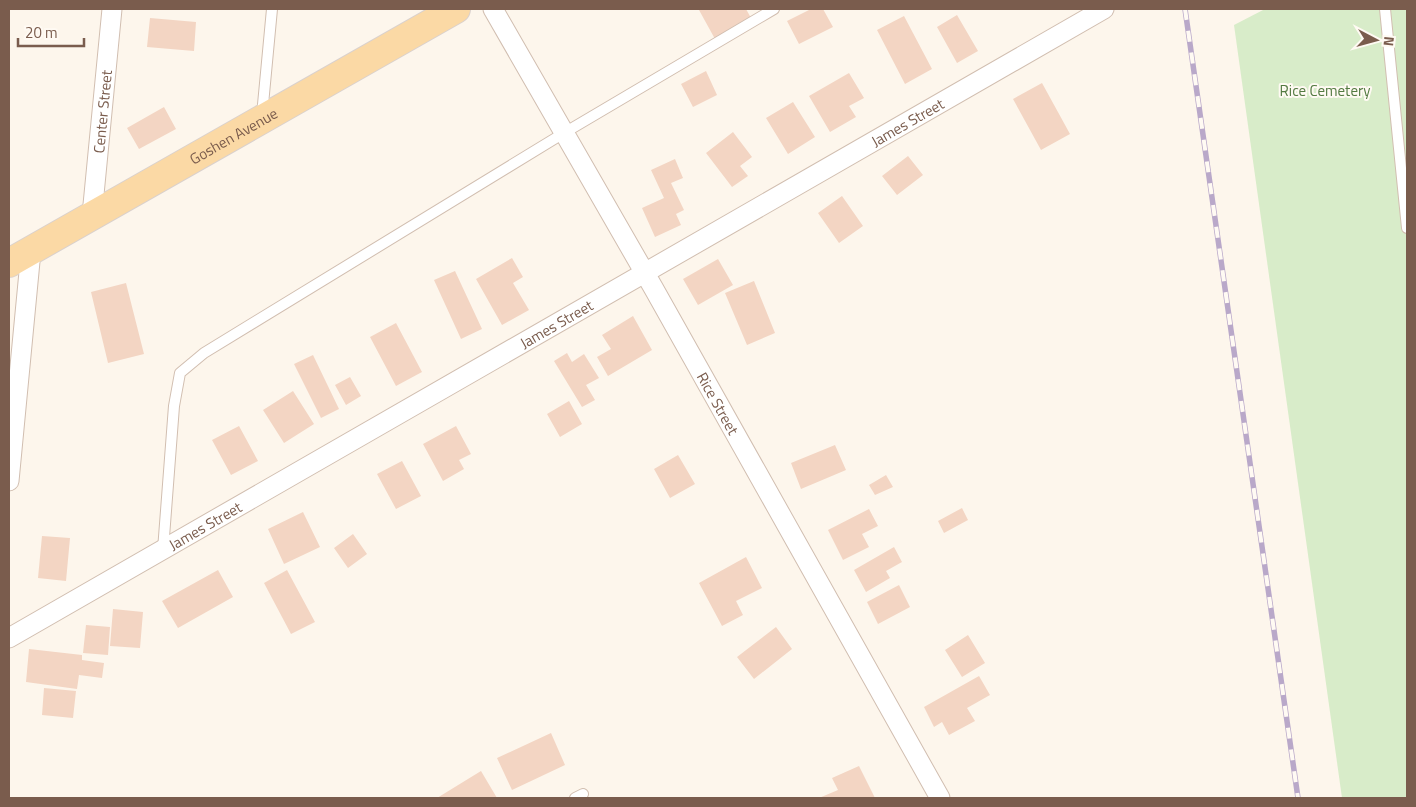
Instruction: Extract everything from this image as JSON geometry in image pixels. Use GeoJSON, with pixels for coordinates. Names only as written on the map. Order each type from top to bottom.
{"type":"FeatureCollection","features":[{"type":"Feature","properties":{"kind":"main road","name":"Goshen Avenue"},"geometry":{"type":"LineString","coordinates":[[20,257],[456,9]]}},
{"type":"Feature","properties":{"kind":"street","name":"Center Street"},"geometry":{"type":"LineString","coordinates":[[92,215],[112,9]]}},
{"type":"Feature","properties":{"kind":"street","name":"Rice Street"},"geometry":{"type":"LineString","coordinates":[[493,9],[645,273],[940,798]]}},
{"type":"Feature","properties":{"kind":"street","name":"James Street"},"geometry":{"type":"LineString","coordinates":[[9,638],[1104,9]]}},
{"type":"Feature","properties":{"kind":"street"},"geometry":{"type":"LineString","coordinates":[[9,481],[20,257]]}},
{"type":"Feature","properties":{"kind":"lane"},"geometry":{"type":"LineString","coordinates":[[262,120],[272,9]]}},
{"type":"Feature","properties":{"kind":"lane"},"geometry":{"type":"LineString","coordinates":[[163,550],[174,406],[180,374],[213,348],[564,133],[774,9]]}},
{"type":"Feature","properties":{"kind":"lane"},"geometry":{"type":"LineString","coordinates":[[1384,9],[1407,228]]}},
{"type":"Feature","properties":{"kind":"green space","name":"Rice Cemetery"},"geometry":{"type":"Polygon","coordinates":[[[1265,9],[1407,9],[1407,798],[1342,798],[1234,25],[1265,9]]]}},
{"type":"Feature","properties":{"kind":"building"},"geometry":{"type":"Polygon","coordinates":[[[746,9],[751,18],[715,39],[699,10],[746,9]]]}},
{"type":"Feature","properties":{"kind":"building"},"geometry":{"type":"Polygon","coordinates":[[[811,9],[823,9],[833,27],[799,44],[787,21],[811,9]]]}},
{"type":"Feature","properties":{"kind":"building"},"geometry":{"type":"Polygon","coordinates":[[[957,15],[978,51],[957,63],[937,27],[957,15]]]}},
{"type":"Feature","properties":{"kind":"building"},"geometry":{"type":"Polygon","coordinates":[[[904,16],[932,69],[905,84],[877,30],[904,16]]]}},
{"type":"Feature","properties":{"kind":"building"},"geometry":{"type":"Polygon","coordinates":[[[150,18],[196,22],[194,51],[147,47],[150,18]]]}},
{"type":"Feature","properties":{"kind":"building"},"geometry":{"type":"Polygon","coordinates":[[[706,71],[717,95],[693,107],[681,84],[706,71]]]}},
{"type":"Feature","properties":{"kind":"building"},"geometry":{"type":"Polygon","coordinates":[[[849,73],[864,98],[849,106],[856,117],[830,132],[809,96],[849,73]]]}},
{"type":"Feature","properties":{"kind":"building"},"geometry":{"type":"Polygon","coordinates":[[[1042,83],[1070,134],[1041,150],[1013,99],[1042,83]]]}},
{"type":"Feature","properties":{"kind":"building"},"geometry":{"type":"Polygon","coordinates":[[[793,102],[815,137],[788,154],[766,118],[793,102]]]}},
{"type":"Feature","properties":{"kind":"building"},"geometry":{"type":"Polygon","coordinates":[[[164,107],[176,129],[139,149],[127,128],[164,107]]]}},
{"type":"Feature","properties":{"kind":"building"},"geometry":{"type":"Polygon","coordinates":[[[733,132],[752,157],[740,166],[748,176],[732,187],[706,153],[733,132]]]}},
{"type":"Feature","properties":{"kind":"building"},"geometry":{"type":"Polygon","coordinates":[[[908,156],[923,175],[897,195],[882,176],[908,156]]]}},
{"type":"Feature","properties":{"kind":"building"},"geometry":{"type":"Polygon","coordinates":[[[675,159],[683,178],[671,183],[684,210],[676,214],[681,225],[655,237],[642,208],[664,198],[651,170],[675,159]]]}},
{"type":"Feature","properties":{"kind":"building"},"geometry":{"type":"Polygon","coordinates":[[[842,196],[863,226],[839,243],[818,213],[842,196]]]}},
{"type":"Feature","properties":{"kind":"building"},"geometry":{"type":"Polygon","coordinates":[[[512,258],[523,277],[513,283],[529,310],[502,325],[476,279],[512,258]]]}},
{"type":"Feature","properties":{"kind":"building"},"geometry":{"type":"Polygon","coordinates":[[[718,259],[733,285],[698,305],[683,279],[718,259]]]}},
{"type":"Feature","properties":{"kind":"building"},"geometry":{"type":"Polygon","coordinates":[[[455,271],[482,329],[461,339],[434,280],[455,271]]]}},
{"type":"Feature","properties":{"kind":"building"},"geometry":{"type":"Polygon","coordinates":[[[754,281],[775,333],[747,345],[725,293],[754,281]]]}},
{"type":"Feature","properties":{"kind":"building"},"geometry":{"type":"Polygon","coordinates":[[[126,283],[144,354],[108,363],[91,292],[126,283]]]}},
{"type":"Feature","properties":{"kind":"building"},"geometry":{"type":"Polygon","coordinates":[[[633,316],[652,350],[608,376],[597,357],[611,349],[602,335],[633,316]]]}},
{"type":"Feature","properties":{"kind":"building"},"geometry":{"type":"Polygon","coordinates":[[[396,323],[422,372],[396,386],[370,337],[396,323]]]}},
{"type":"Feature","properties":{"kind":"building"},"geometry":{"type":"Polygon","coordinates":[[[567,353],[572,362],[584,354],[599,378],[586,385],[595,400],[582,407],[554,361],[567,353]]]}},
{"type":"Feature","properties":{"kind":"building"},"geometry":{"type":"Polygon","coordinates":[[[313,355],[339,409],[321,418],[294,364],[313,355]]]}},
{"type":"Feature","properties":{"kind":"building"},"geometry":{"type":"Polygon","coordinates":[[[350,377],[361,396],[346,405],[335,385],[350,377]]]}},
{"type":"Feature","properties":{"kind":"building"},"geometry":{"type":"Polygon","coordinates":[[[293,391],[314,424],[284,443],[263,410],[293,391]]]}},
{"type":"Feature","properties":{"kind":"building"},"geometry":{"type":"Polygon","coordinates":[[[569,401],[582,424],[560,437],[547,414],[569,401]]]}},
{"type":"Feature","properties":{"kind":"building"},"geometry":{"type":"Polygon","coordinates":[[[239,426],[258,461],[231,475],[212,440],[239,426]]]}},
{"type":"Feature","properties":{"kind":"building"},"geometry":{"type":"Polygon","coordinates":[[[456,426],[471,454],[459,460],[464,469],[443,481],[423,444],[456,426]]]}},
{"type":"Feature","properties":{"kind":"building"},"geometry":{"type":"Polygon","coordinates":[[[835,445],[846,470],[801,489],[791,463],[835,445]]]}},
{"type":"Feature","properties":{"kind":"building"},"geometry":{"type":"Polygon","coordinates":[[[678,455],[695,484],[670,498],[654,469],[678,455]]]}},
{"type":"Feature","properties":{"kind":"building"},"geometry":{"type":"Polygon","coordinates":[[[402,461],[421,496],[396,509],[377,474],[402,461]]]}},
{"type":"Feature","properties":{"kind":"building"},"geometry":{"type":"Polygon","coordinates":[[[886,475],[893,487],[875,495],[869,485],[886,475]]]}},
{"type":"Feature","properties":{"kind":"building"},"geometry":{"type":"Polygon","coordinates":[[[962,508],[968,520],[944,533],[938,521],[962,508]]]}},
{"type":"Feature","properties":{"kind":"building"},"geometry":{"type":"Polygon","coordinates":[[[869,509],[878,526],[862,534],[869,547],[843,560],[828,530],[869,509]]]}},
{"type":"Feature","properties":{"kind":"building"},"geometry":{"type":"Polygon","coordinates":[[[303,512],[320,547],[284,564],[268,529],[303,512]]]}},
{"type":"Feature","properties":{"kind":"building"},"geometry":{"type":"Polygon","coordinates":[[[353,534],[367,554],[348,568],[334,548],[353,534]]]}},
{"type":"Feature","properties":{"kind":"building"},"geometry":{"type":"Polygon","coordinates":[[[42,536],[70,538],[66,581],[38,578],[42,536]]]}},
{"type":"Feature","properties":{"kind":"building"},"geometry":{"type":"Polygon","coordinates":[[[894,547],[902,562],[886,571],[890,578],[866,592],[854,570],[894,547]]]}},
{"type":"Feature","properties":{"kind":"building"},"geometry":{"type":"Polygon","coordinates":[[[746,557],[762,588],[736,601],[743,615],[722,626],[699,583],[746,557]]]}},
{"type":"Feature","properties":{"kind":"building"},"geometry":{"type":"Polygon","coordinates":[[[218,570],[233,597],[178,628],[162,601],[218,570]]]}},
{"type":"Feature","properties":{"kind":"building"},"geometry":{"type":"Polygon","coordinates":[[[287,570],[315,622],[291,634],[264,583],[287,570]]]}},
{"type":"Feature","properties":{"kind":"building"},"geometry":{"type":"Polygon","coordinates":[[[899,585],[910,607],[878,624],[867,602],[899,585]]]}},
{"type":"Feature","properties":{"kind":"building"},"geometry":{"type":"Polygon","coordinates":[[[113,609],[143,612],[140,648],[110,646],[113,609]]]}},
{"type":"Feature","properties":{"kind":"building"},"geometry":{"type":"Polygon","coordinates":[[[86,625],[110,627],[108,655],[83,653],[86,625]]]}},
{"type":"Feature","properties":{"kind":"building"},"geometry":{"type":"Polygon","coordinates":[[[776,627],[792,649],[754,679],[737,657],[776,627]]]}},
{"type":"Feature","properties":{"kind":"building"},"geometry":{"type":"Polygon","coordinates":[[[968,635],[985,663],[962,677],[945,650],[968,635]]]}},
{"type":"Feature","properties":{"kind":"building"},"geometry":{"type":"Polygon","coordinates":[[[29,649],[82,655],[82,660],[104,663],[102,678],[79,675],[77,689],[26,682],[29,649]]]}},
{"type":"Feature","properties":{"kind":"building"},"geometry":{"type":"Polygon","coordinates":[[[979,676],[990,695],[967,708],[975,721],[949,735],[942,722],[934,727],[924,707],[979,676]]]}},
{"type":"Feature","properties":{"kind":"building"},"geometry":{"type":"Polygon","coordinates":[[[44,688],[76,691],[73,718],[42,715],[44,688]]]}},
{"type":"Feature","properties":{"kind":"building"},"geometry":{"type":"Polygon","coordinates":[[[551,733],[565,765],[512,790],[497,758],[551,733]]]}},
{"type":"Feature","properties":{"kind":"building"},"geometry":{"type":"Polygon","coordinates":[[[859,766],[875,798],[819,798],[838,790],[832,778],[859,766]]]}},
{"type":"Feature","properties":{"kind":"building"},"geometry":{"type":"Polygon","coordinates":[[[481,771],[497,798],[437,798],[481,771]]]}},
{"type":"Feature","properties":{"kind":"railway"},"geometry":{"type":"LineString","coordinates":[[1185,9],[1298,798]]}}]}
